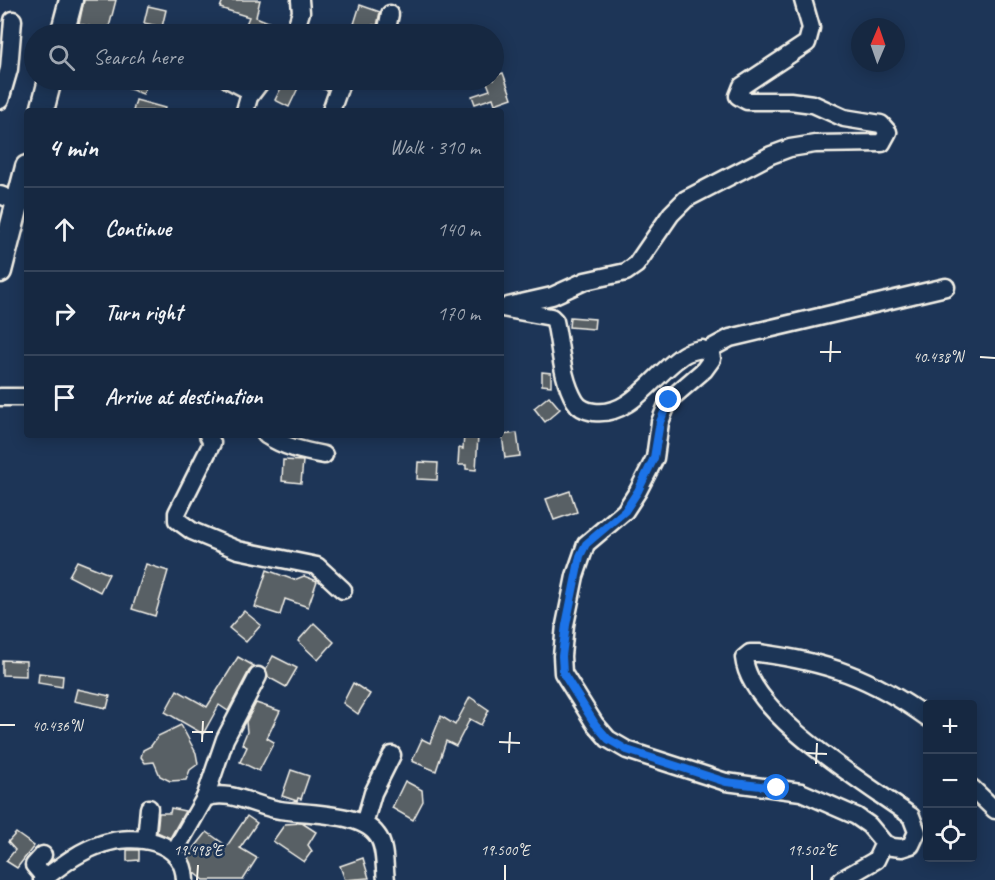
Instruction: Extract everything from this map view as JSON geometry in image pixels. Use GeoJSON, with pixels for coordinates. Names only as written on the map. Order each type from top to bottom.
{"type":"FeatureCollection","features":[{"type":"Feature","properties":{"kind":"main road"},"geometry":{"type":"LineString","coordinates":[[65,24],[71,0]]}},
{"type":"Feature","properties":{"kind":"main road"},"geometry":{"type":"LineString","coordinates":[[45,108],[48,90]]}},
{"type":"Feature","properties":{"kind":"main road"},"geometry":{"type":"LineString","coordinates":[[0,270],[9,199],[24,172]]}},
{"type":"Feature","properties":{"kind":"street"},"geometry":{"type":"LineString","coordinates":[[504,307],[552,296],[585,281],[626,272],[636,264],[671,214],[686,199],[771,155],[790,148],[815,144],[882,143],[888,132],[881,124],[844,118],[813,104],[790,101],[747,101],[738,96],[738,89],[807,43],[811,28],[803,0]]}},
{"type":"Feature","properties":{"kind":"street"},"geometry":{"type":"LineString","coordinates":[[297,24],[303,4]]}},
{"type":"Feature","properties":{"kind":"street"},"geometry":{"type":"LineString","coordinates":[[388,24],[390,14]]}},
{"type":"Feature","properties":{"kind":"street"},"geometry":{"type":"LineString","coordinates":[[0,100],[9,69],[13,20]]}},
{"type":"Feature","properties":{"kind":"street"},"geometry":{"type":"LineString","coordinates":[[246,108],[255,90]]}},
{"type":"Feature","properties":{"kind":"street"},"geometry":{"type":"LineString","coordinates":[[332,108],[338,90]]}},
{"type":"Feature","properties":{"kind":"street"},"geometry":{"type":"LineString","coordinates":[[504,309],[550,317],[555,321],[560,360],[575,401],[580,408],[590,411],[613,411],[627,403],[684,355],[694,350],[708,350],[730,338],[946,287]]}},
{"type":"Feature","properties":{"kind":"street"},"geometry":{"type":"LineString","coordinates":[[708,350],[712,359],[709,364],[669,400],[660,422],[654,458],[638,491],[625,511],[586,544],[574,576],[562,656],[563,673],[595,724],[608,739],[627,750],[726,782],[801,792],[856,816],[869,825],[884,843],[902,848],[911,845],[917,832],[911,816],[794,732],[751,680],[744,658],[750,653],[759,653],[814,661],[844,670],[923,716]]}},
{"type":"Feature","properties":{"kind":"street"},"geometry":{"type":"LineString","coordinates":[[14,397],[24,385]]}},
{"type":"Feature","properties":{"kind":"street"},"geometry":{"type":"LineString","coordinates":[[214,438],[177,513],[177,520],[192,531],[238,550],[318,566],[343,590]]}},
{"type":"Feature","properties":{"kind":"street"},"geometry":{"type":"LineString","coordinates":[[270,438],[297,450],[324,455]]}},
{"type":"Feature","properties":{"kind":"street"},"geometry":{"type":"LineString","coordinates":[[174,852],[205,798],[225,739],[258,676]]}},
{"type":"Feature","properties":{"kind":"street"},"geometry":{"type":"LineString","coordinates":[[364,824],[373,793],[392,755]]}},
{"type":"Feature","properties":{"kind":"street"},"geometry":{"type":"LineString","coordinates":[[977,793],[995,810]]}},
{"type":"Feature","properties":{"kind":"street"},"geometry":{"type":"LineString","coordinates":[[205,798],[214,794],[228,796],[279,810],[334,816],[364,824],[377,834],[382,849],[386,880]]}},
{"type":"Feature","properties":{"kind":"street"},"geometry":{"type":"LineString","coordinates":[[146,840],[149,808]]}},
{"type":"Feature","properties":{"kind":"street"},"geometry":{"type":"LineString","coordinates":[[43,855],[34,865],[44,879],[66,861],[103,843],[146,840],[174,852],[182,862],[185,880]]}},
{"type":"Feature","properties":{"kind":"street"},"geometry":{"type":"LineString","coordinates":[[841,880],[876,860],[884,843]]}},
{"type":"Feature","properties":{"kind":"building"},"geometry":{"type":"Polygon","coordinates":[[[84,0],[116,0],[110,24],[79,24],[84,0]]]}},
{"type":"Feature","properties":{"kind":"building"},"geometry":{"type":"Polygon","coordinates":[[[223,0],[260,0],[256,17],[273,24],[246,24],[249,17],[220,8],[223,0]]]}},
{"type":"Feature","properties":{"kind":"building"},"geometry":{"type":"Polygon","coordinates":[[[360,5],[380,12],[377,24],[354,24],[360,5]]]}},
{"type":"Feature","properties":{"kind":"building"},"geometry":{"type":"Polygon","coordinates":[[[148,6],[166,10],[163,24],[144,23],[148,6]]]}},
{"type":"Feature","properties":{"kind":"building"},"geometry":{"type":"Polygon","coordinates":[[[504,76],[512,98],[495,104],[493,98],[475,104],[472,96],[490,90],[504,90],[504,76]]]}},
{"type":"Feature","properties":{"kind":"building"},"geometry":{"type":"Polygon","coordinates":[[[132,90],[144,90],[143,94],[132,90]]]}},
{"type":"Feature","properties":{"kind":"building"},"geometry":{"type":"Polygon","coordinates":[[[280,90],[297,90],[289,107],[275,100],[280,90]]]}},
{"type":"Feature","properties":{"kind":"building"},"geometry":{"type":"Polygon","coordinates":[[[136,100],[165,108],[134,108],[136,100]]]}},
{"type":"Feature","properties":{"kind":"building"},"geometry":{"type":"Polygon","coordinates":[[[570,317],[595,319],[594,329],[569,327],[570,317]]]}},
{"type":"Feature","properties":{"kind":"building"},"geometry":{"type":"Polygon","coordinates":[[[542,372],[551,373],[551,386],[542,385],[542,372]]]}},
{"type":"Feature","properties":{"kind":"building"},"geometry":{"type":"Polygon","coordinates":[[[549,396],[560,409],[545,422],[534,408],[549,396]]]}},
{"type":"Feature","properties":{"kind":"building"},"geometry":{"type":"Polygon","coordinates":[[[517,433],[520,456],[505,458],[504,435],[517,433]]]}},
{"type":"Feature","properties":{"kind":"building"},"geometry":{"type":"Polygon","coordinates":[[[464,438],[478,438],[476,470],[466,469],[466,465],[458,465],[459,448],[463,449],[464,438]]]}},
{"type":"Feature","properties":{"kind":"building"},"geometry":{"type":"Polygon","coordinates":[[[283,460],[303,461],[301,483],[282,481],[283,460]]]}},
{"type":"Feature","properties":{"kind":"building"},"geometry":{"type":"Polygon","coordinates":[[[418,462],[438,463],[437,480],[417,479],[418,462]]]}},
{"type":"Feature","properties":{"kind":"building"},"geometry":{"type":"Polygon","coordinates":[[[570,491],[577,512],[554,520],[546,499],[570,491]]]}},
{"type":"Feature","properties":{"kind":"building"},"geometry":{"type":"Polygon","coordinates":[[[77,561],[109,574],[100,592],[69,576],[77,561]]]}},
{"type":"Feature","properties":{"kind":"building"},"geometry":{"type":"Polygon","coordinates":[[[146,564],[168,571],[155,616],[132,609],[146,564]]]}},
{"type":"Feature","properties":{"kind":"building"},"geometry":{"type":"Polygon","coordinates":[[[267,570],[294,580],[304,576],[317,581],[308,607],[285,599],[280,615],[255,607],[267,570]]]}},
{"type":"Feature","properties":{"kind":"building"},"geometry":{"type":"Polygon","coordinates":[[[244,611],[261,625],[246,642],[229,628],[244,611]]]}},
{"type":"Feature","properties":{"kind":"building"},"geometry":{"type":"Polygon","coordinates":[[[314,623],[334,642],[318,660],[298,641],[314,623]]]}},
{"type":"Feature","properties":{"kind":"building"},"geometry":{"type":"Polygon","coordinates":[[[273,656],[297,668],[286,687],[268,677],[266,669],[273,656]]]}},
{"type":"Feature","properties":{"kind":"building"},"geometry":{"type":"Polygon","coordinates":[[[238,657],[254,666],[249,671],[228,711],[219,705],[203,734],[165,712],[177,690],[207,707],[238,657]]]}},
{"type":"Feature","properties":{"kind":"building"},"geometry":{"type":"Polygon","coordinates":[[[2,660],[26,661],[26,676],[2,675],[2,660]]]}},
{"type":"Feature","properties":{"kind":"building"},"geometry":{"type":"Polygon","coordinates":[[[39,673],[63,676],[62,687],[38,683],[39,673]]]}},
{"type":"Feature","properties":{"kind":"building"},"geometry":{"type":"Polygon","coordinates":[[[353,683],[370,694],[358,714],[343,703],[353,683]]]}},
{"type":"Feature","properties":{"kind":"building"},"geometry":{"type":"Polygon","coordinates":[[[77,689],[110,696],[107,708],[74,701],[77,689]]]}},
{"type":"Feature","properties":{"kind":"building"},"geometry":{"type":"Polygon","coordinates":[[[470,697],[489,710],[481,725],[470,719],[456,746],[446,741],[436,771],[412,761],[422,739],[430,743],[441,716],[455,725],[470,697]]]}},
{"type":"Feature","properties":{"kind":"building"},"geometry":{"type":"Polygon","coordinates":[[[256,703],[280,711],[267,738],[274,742],[259,771],[240,762],[247,747],[242,744],[247,732],[246,722],[256,703]]]}},
{"type":"Feature","properties":{"kind":"building"},"geometry":{"type":"Polygon","coordinates":[[[181,725],[196,753],[198,764],[190,770],[186,780],[170,781],[160,776],[154,762],[145,763],[141,757],[143,750],[151,746],[158,736],[181,725]]]}},
{"type":"Feature","properties":{"kind":"building"},"geometry":{"type":"Polygon","coordinates":[[[291,770],[309,776],[301,799],[298,798],[297,801],[282,796],[291,770]]]}},
{"type":"Feature","properties":{"kind":"building"},"geometry":{"type":"Polygon","coordinates":[[[405,781],[422,790],[423,801],[413,820],[392,808],[405,781]]]}},
{"type":"Feature","properties":{"kind":"building"},"geometry":{"type":"Polygon","coordinates":[[[171,808],[185,811],[170,838],[157,832],[159,813],[170,813],[171,808]]]}},
{"type":"Feature","properties":{"kind":"building"},"geometry":{"type":"Polygon","coordinates":[[[247,816],[257,823],[240,848],[257,858],[243,880],[204,880],[194,872],[188,856],[207,832],[227,846],[247,816]]]}},
{"type":"Feature","properties":{"kind":"building"},"geometry":{"type":"Polygon","coordinates":[[[302,823],[316,832],[308,845],[312,851],[304,862],[273,841],[285,824],[302,823]]]}},
{"type":"Feature","properties":{"kind":"building"},"geometry":{"type":"Polygon","coordinates":[[[16,833],[34,846],[17,868],[6,861],[15,850],[8,842],[16,833]]]}},
{"type":"Feature","properties":{"kind":"building"},"geometry":{"type":"Polygon","coordinates":[[[127,850],[139,850],[139,860],[127,861],[127,850]]]}},
{"type":"Feature","properties":{"kind":"building"},"geometry":{"type":"Polygon","coordinates":[[[363,858],[369,878],[345,880],[340,866],[363,858]]]}},
{"type":"Feature","properties":{"kind":"route"},"geometry":{"type":"LineString","coordinates":[[669,400],[660,422],[654,458],[638,491],[625,511],[586,544],[580,556],[574,576],[566,625],[562,656],[563,673],[595,724],[608,739],[627,750],[726,782],[777,788]]}}]}
